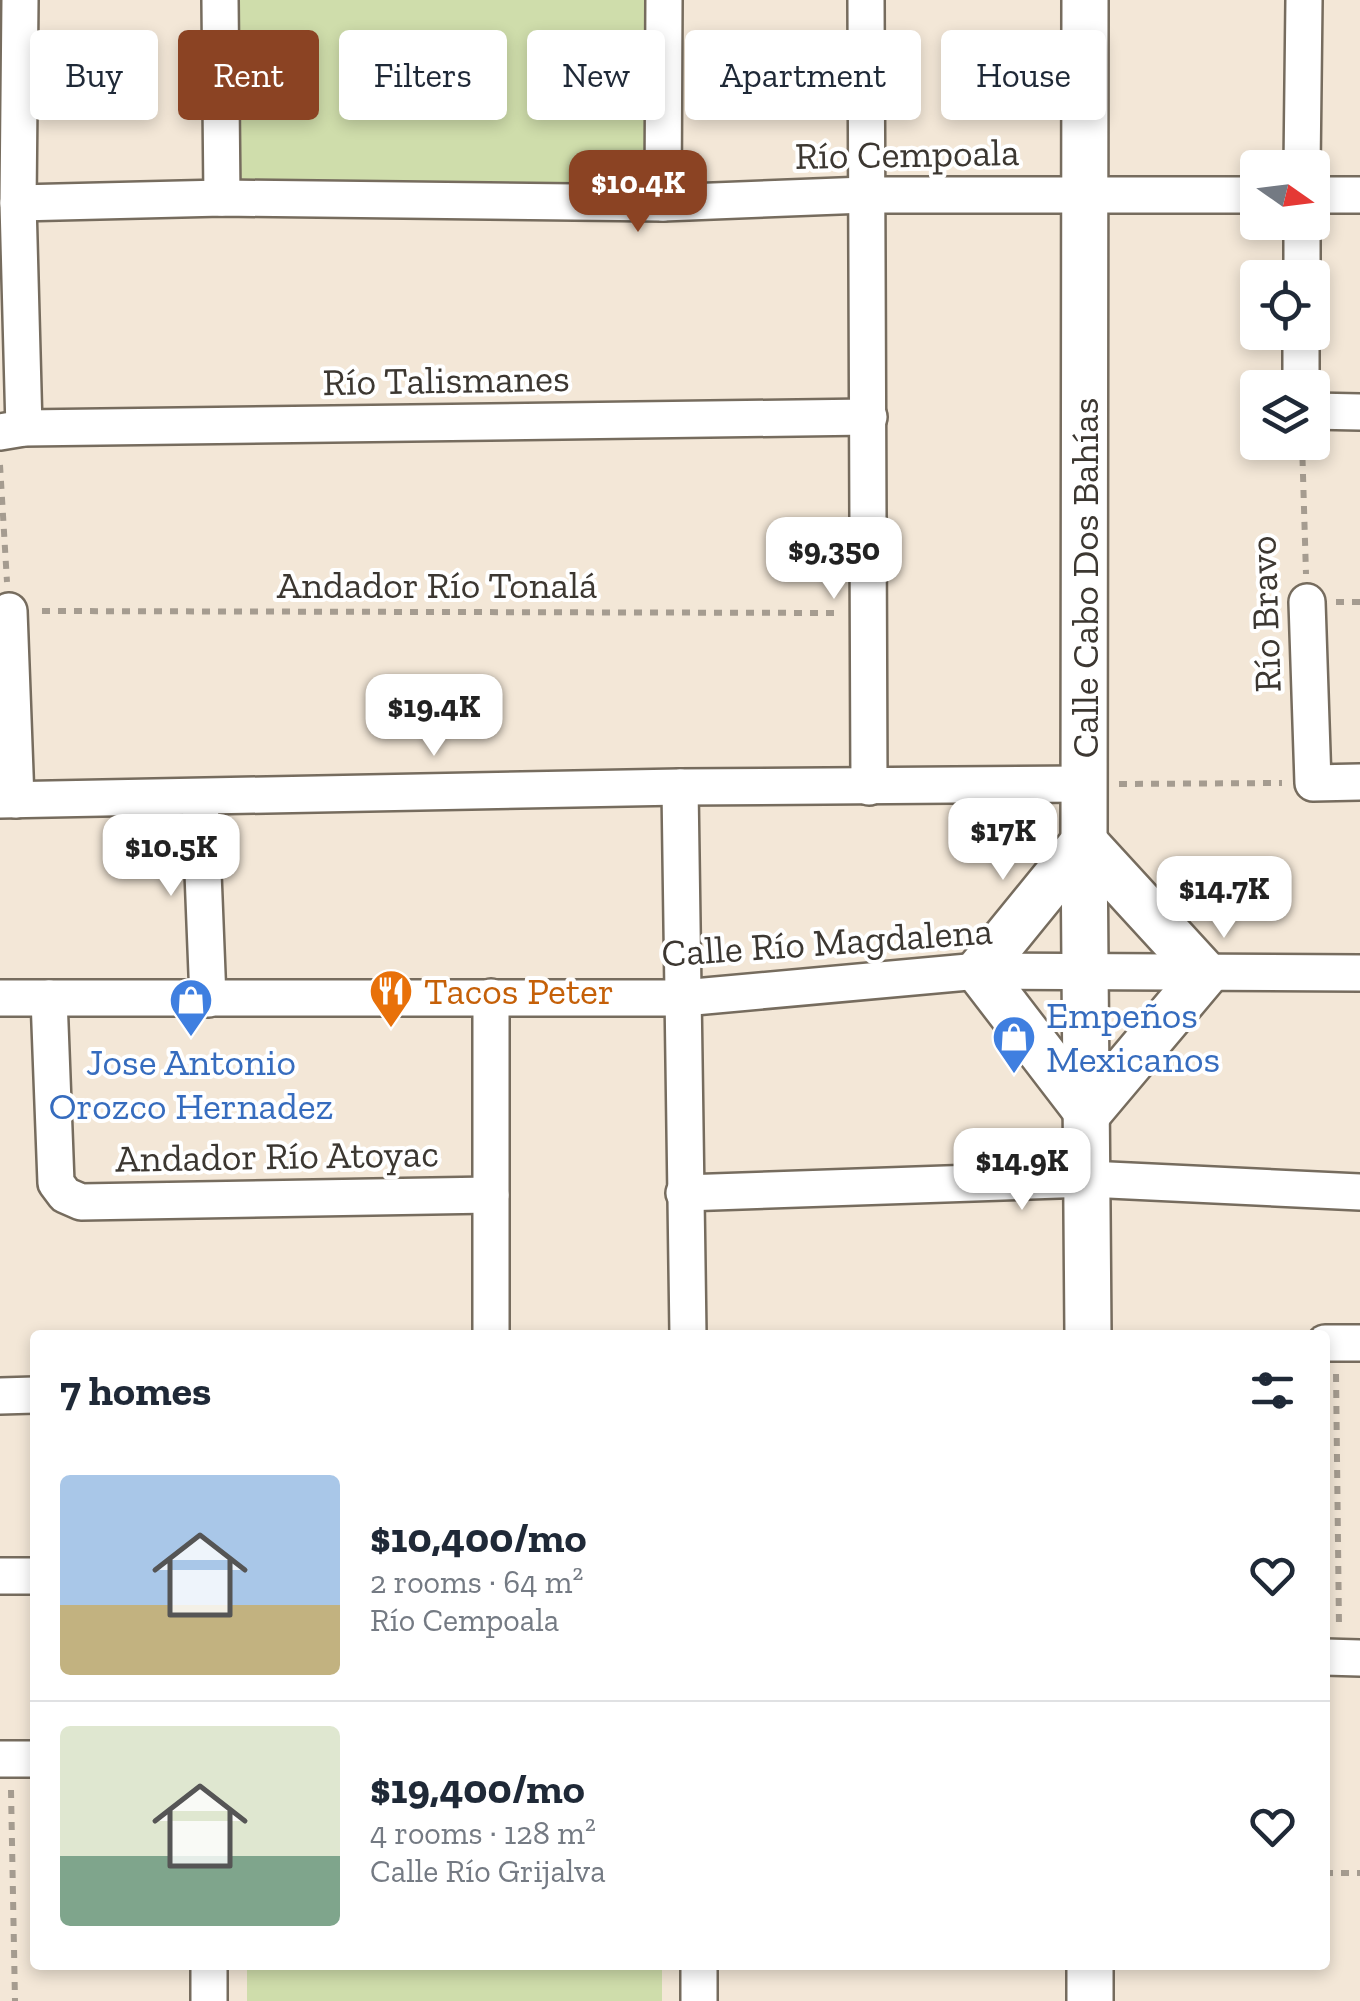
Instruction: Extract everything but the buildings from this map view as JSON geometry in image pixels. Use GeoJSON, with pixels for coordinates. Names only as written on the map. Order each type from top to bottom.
{"type":"FeatureCollection","features":[{"type":"Feature","properties":{"kind":"main road","name":"Calle Cabo Dos Bahías"},"geometry":{"type":"LineString","coordinates":[[1086,0],[1084,842],[1088,1330]]}},
{"type":"Feature","properties":{"kind":"main road"},"geometry":{"type":"LineString","coordinates":[[1084,842],[1206,974],[1088,1113],[978,970],[1084,842]]}},
{"type":"Feature","properties":{"kind":"main road"},"geometry":{"type":"LineString","coordinates":[[1090,1970],[1090,2001]]}},
{"type":"Feature","properties":{"kind":"street"},"geometry":{"type":"LineString","coordinates":[[12,430],[20,0]]}},
{"type":"Feature","properties":{"kind":"street"},"geometry":{"type":"LineString","coordinates":[[220,0],[222,198]]}},
{"type":"Feature","properties":{"kind":"street"},"geometry":{"type":"LineString","coordinates":[[663,203],[664,0]]}},
{"type":"Feature","properties":{"kind":"street"},"geometry":{"type":"LineString","coordinates":[[866,0],[869,788]]}},
{"type":"Feature","properties":{"kind":"street"},"geometry":{"type":"LineString","coordinates":[[1302,150],[1304,0]]}},
{"type":"Feature","properties":{"kind":"street","name":"Río Cempoala"},"geometry":{"type":"LineString","coordinates":[[18,203],[222,198],[663,203],[866,195],[1240,194]]}},
{"type":"Feature","properties":{"kind":"street"},"geometry":{"type":"LineString","coordinates":[[1330,195],[1360,195]]}},
{"type":"Feature","properties":{"kind":"street"},"geometry":{"type":"LineString","coordinates":[[1330,411],[1360,412]]}},
{"type":"Feature","properties":{"kind":"street","name":"Río Talismanes"},"geometry":{"type":"LineString","coordinates":[[12,430],[870,417]]}},
{"type":"Feature","properties":{"kind":"street","name":"Río Bravo"},"geometry":{"type":"LineString","coordinates":[[1306,602],[1313,782]]}},
{"type":"Feature","properties":{"kind":"street"},"geometry":{"type":"LineString","coordinates":[[9,611],[8,800],[680,787],[1084,784]]}},
{"type":"Feature","properties":{"kind":"street"},"geometry":{"type":"LineString","coordinates":[[1313,782],[1360,782]]}},
{"type":"Feature","properties":{"kind":"street"},"geometry":{"type":"LineString","coordinates":[[680,787],[688,1330]]}},
{"type":"Feature","properties":{"kind":"street"},"geometry":{"type":"LineString","coordinates":[[200,797],[208,999]]}},
{"type":"Feature","properties":{"kind":"street","name":"Calle Río Magdalena"},"geometry":{"type":"LineString","coordinates":[[0,998],[683,998],[978,970],[1360,974]]}},
{"type":"Feature","properties":{"kind":"street"},"geometry":{"type":"LineString","coordinates":[[491,997],[491,1330]]}},
{"type":"Feature","properties":{"kind":"street","name":"Andador Río Atoyac"},"geometry":{"type":"LineString","coordinates":[[49,998],[56,1182],[65,1195],[81,1202],[491,1195]]}},
{"type":"Feature","properties":{"kind":"street"},"geometry":{"type":"LineString","coordinates":[[684,1192],[1088,1179],[1360,1192]]}},
{"type":"Feature","properties":{"kind":"street"},"geometry":{"type":"LineString","coordinates":[[0,1396],[30,1395]]}},
{"type":"Feature","properties":{"kind":"street"},"geometry":{"type":"LineString","coordinates":[[0,1576],[30,1576]]}},
{"type":"Feature","properties":{"kind":"street"},"geometry":{"type":"LineString","coordinates":[[209,2001],[210,1970]]}},
{"type":"Feature","properties":{"kind":"street"},"geometry":{"type":"LineString","coordinates":[[699,1970],[699,2001]]}},
{"type":"Feature","properties":{"kind":"path"},"geometry":{"type":"LineString","coordinates":[[0,458],[9,611]]}},
{"type":"Feature","properties":{"kind":"path","name":"Río Bravo"},"geometry":{"type":"LineString","coordinates":[[1302,460],[1306,602]]}},
{"type":"Feature","properties":{"kind":"path","name":"Andador Río Tonalá"},"geometry":{"type":"LineString","coordinates":[[9,611],[866,613]]}},
{"type":"Feature","properties":{"kind":"path"},"geometry":{"type":"LineString","coordinates":[[1084,784],[1313,782]]}},
{"type":"Feature","properties":{"kind":"path"},"geometry":{"type":"LineString","coordinates":[[1340,1343],[1342,1658]]}},
{"type":"Feature","properties":{"kind":"path"},"geometry":{"type":"LineString","coordinates":[[15,1759],[15,2001]]}},
{"type":"Feature","properties":{"kind":"path"},"geometry":{"type":"LineString","coordinates":[[1330,1873],[1360,1873]]}},
{"type":"Feature","properties":{"kind":"green space"},"geometry":{"type":"Polygon","coordinates":[[[240,0],[645,0],[645,30],[527,30],[527,120],[645,120],[645,193],[239,193],[239,120],[319,120],[319,30],[240,30],[240,0]]]}},
{"type":"Feature","properties":{"kind":"green space"},"geometry":{"type":"Polygon","coordinates":[[[247,1970],[662,1970],[662,2001],[247,2001],[247,1970]]]}},
{"type":"Feature","properties":{"kind":"place","name":"Tacos Peter"},"geometry":{"type":"Point","coordinates":[391,1029]}},
{"type":"Feature","properties":{"kind":"place","name":"Jose Antonio Orozco Hernadez"},"geometry":{"type":"Point","coordinates":[191,1038]}},
{"type":"Feature","properties":{"kind":"place","name":"Empeños Mexicanos"},"geometry":{"type":"Point","coordinates":[1014,1075]}}]}
